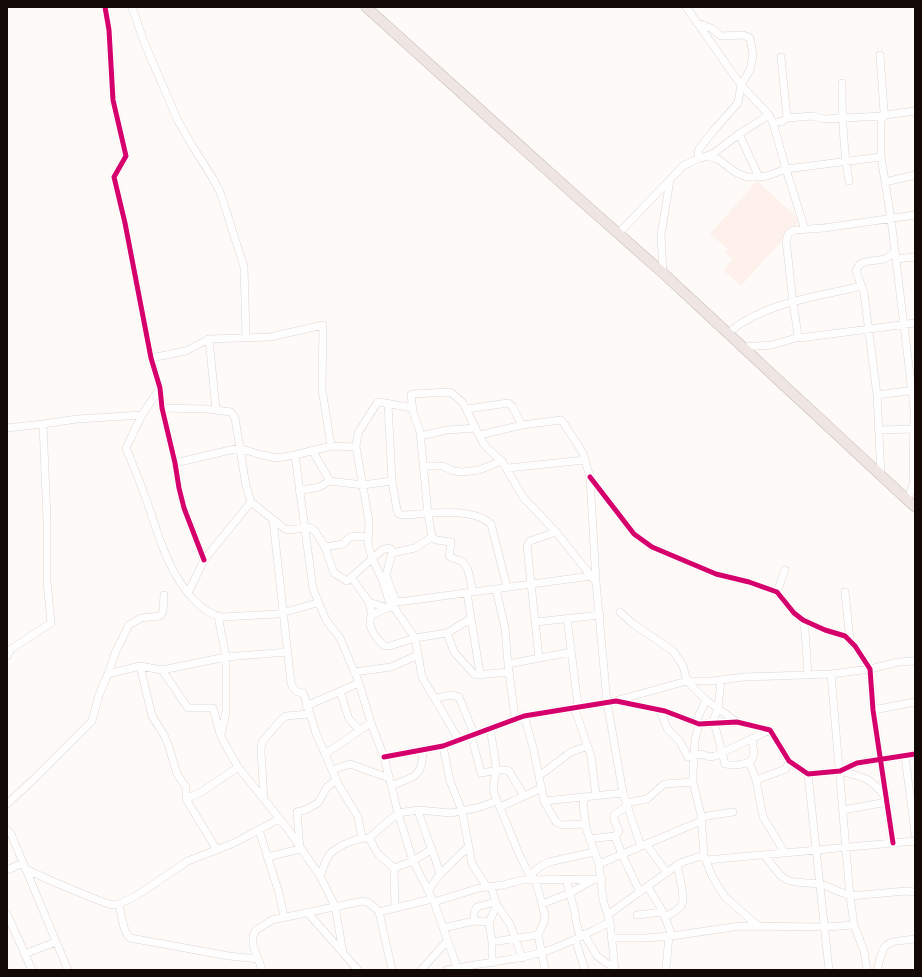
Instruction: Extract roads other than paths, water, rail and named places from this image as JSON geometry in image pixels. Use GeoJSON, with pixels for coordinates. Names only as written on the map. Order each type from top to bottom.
{"type":"FeatureCollection","features":[{"type":"Feature","properties":{"kind":"highway"},"geometry":{"type":"LineString","coordinates":[[366,7],[728,333],[912,504]]}},
{"type":"Feature","properties":{"kind":"street"},"geometry":{"type":"LineString","coordinates":[[106,7],[109,30],[113,100],[126,156],[114,177],[125,223],[151,358],[160,388],[162,408],[175,463],[178,488],[204,560]]}},
{"type":"Feature","properties":{"kind":"street"},"geometry":{"type":"LineString","coordinates":[[132,7],[144,42],[178,121],[192,147],[212,177],[222,199],[244,267],[246,337]]}},
{"type":"Feature","properties":{"kind":"street"},"geometry":{"type":"LineString","coordinates":[[686,7],[741,85],[769,115],[773,123],[806,230]]}},
{"type":"Feature","properties":{"kind":"street"},"geometry":{"type":"LineString","coordinates":[[697,23],[711,28],[721,36],[742,35],[750,38],[753,55],[750,70],[741,85],[738,103],[714,130],[699,150],[699,158]]}},
{"type":"Feature","properties":{"kind":"street"},"geometry":{"type":"LineString","coordinates":[[880,55],[883,116],[881,120],[881,157],[891,219],[914,391],[914,485],[912,504]]}},
{"type":"Feature","properties":{"kind":"street"},"geometry":{"type":"LineString","coordinates":[[781,57],[788,118]]}},
{"type":"Feature","properties":{"kind":"street"},"geometry":{"type":"LineString","coordinates":[[842,83],[842,118],[848,181]]}},
{"type":"Feature","properties":{"kind":"street"},"geometry":{"type":"LineString","coordinates":[[773,123],[788,118],[814,116],[824,119],[883,116],[915,111]]}},
{"type":"Feature","properties":{"kind":"street"},"geometry":{"type":"LineString","coordinates":[[618,234],[683,166],[714,153],[739,134],[769,115]]}},
{"type":"Feature","properties":{"kind":"street"},"geometry":{"type":"LineString","coordinates":[[739,134],[759,177]]}},
{"type":"Feature","properties":{"kind":"street"},"geometry":{"type":"LineString","coordinates":[[707,156],[718,159],[735,172],[747,177],[767,176],[786,169],[881,157]]}},
{"type":"Feature","properties":{"kind":"street"},"geometry":{"type":"LineString","coordinates":[[885,182],[915,175]]}},
{"type":"Feature","properties":{"kind":"street"},"geometry":{"type":"LineString","coordinates":[[662,273],[662,236],[670,180]]}},
{"type":"Feature","properties":{"kind":"street"},"geometry":{"type":"LineString","coordinates":[[799,337],[793,302],[787,236],[791,232],[915,215]]}},
{"type":"Feature","properties":{"kind":"street"},"geometry":{"type":"LineString","coordinates":[[881,475],[877,395],[862,286],[856,274],[856,269],[866,261],[884,259],[895,251]]}},
{"type":"Feature","properties":{"kind":"street"},"geometry":{"type":"LineString","coordinates":[[896,259],[915,257]]}},
{"type":"Feature","properties":{"kind":"street"},"geometry":{"type":"LineString","coordinates":[[728,333],[748,319],[768,309],[862,286]]}},
{"type":"Feature","properties":{"kind":"street"},"geometry":{"type":"LineString","coordinates":[[743,347],[772,345],[799,337],[868,330],[915,323]]}},
{"type":"Feature","properties":{"kind":"street"},"geometry":{"type":"LineString","coordinates":[[151,358],[186,351],[210,339],[270,337],[323,325],[322,389],[331,446]]}},
{"type":"Feature","properties":{"kind":"street"},"geometry":{"type":"LineString","coordinates":[[210,339],[216,410]]}},
{"type":"Feature","properties":{"kind":"street"},"geometry":{"type":"LineString","coordinates":[[160,388],[142,415],[126,448],[146,498],[167,560],[175,575],[188,593],[205,610],[222,617],[283,613],[318,603]]}},
{"type":"Feature","properties":{"kind":"street"},"geometry":{"type":"LineString","coordinates":[[877,395],[914,391]]}},
{"type":"Feature","properties":{"kind":"street"},"geometry":{"type":"LineString","coordinates":[[480,674],[470,619],[468,570],[460,561],[449,556],[451,542],[436,540],[432,537],[428,514],[420,436],[413,408],[412,394],[452,393],[467,409],[485,446],[502,461],[523,497],[556,532],[593,579]]}},
{"type":"Feature","properties":{"kind":"street"},"geometry":{"type":"LineString","coordinates":[[413,408],[379,402],[375,404],[358,433],[356,447],[369,521],[368,537],[372,558],[384,577],[391,605],[415,638],[422,677],[436,698],[459,740]]}},
{"type":"Feature","properties":{"kind":"street"},"geometry":{"type":"LineString","coordinates":[[467,409],[508,403],[512,406],[522,425]]}},
{"type":"Feature","properties":{"kind":"street"},"geometry":{"type":"LineString","coordinates":[[388,404],[392,481],[399,514],[451,512],[480,516],[491,524],[507,588]]}},
{"type":"Feature","properties":{"kind":"street"},"geometry":{"type":"LineString","coordinates":[[162,408],[231,412],[233,415],[251,502],[288,530],[310,527],[315,531],[325,547],[334,573],[346,581],[382,550],[388,548],[391,549],[392,553],[384,577]]}},
{"type":"Feature","properties":{"kind":"street"},"geometry":{"type":"LineString","coordinates":[[7,428],[77,420],[142,415]]}},
{"type":"Feature","properties":{"kind":"street"},"geometry":{"type":"LineString","coordinates":[[480,435],[522,425],[561,420],[564,422],[580,448],[590,477],[593,579],[600,616],[607,702],[623,792],[627,806],[644,845],[666,873]]}},
{"type":"Feature","properties":{"kind":"street"},"geometry":{"type":"LineString","coordinates":[[7,656],[11,649],[51,623],[47,581],[47,519],[43,424]]}},
{"type":"Feature","properties":{"kind":"street"},"geometry":{"type":"LineString","coordinates":[[878,430],[915,427]]}},
{"type":"Feature","properties":{"kind":"street"},"geometry":{"type":"LineString","coordinates":[[420,436],[447,430],[476,428]]}},
{"type":"Feature","properties":{"kind":"street"},"geometry":{"type":"LineString","coordinates":[[175,463],[239,448],[271,457],[295,455],[331,446],[356,447]]}},
{"type":"Feature","properties":{"kind":"street"},"geometry":{"type":"LineString","coordinates":[[312,450],[330,481]]}},
{"type":"Feature","properties":{"kind":"street"},"geometry":{"type":"LineString","coordinates":[[295,455],[312,589],[326,620],[340,638],[359,683],[371,723],[384,757],[398,813],[414,861],[433,901],[458,969]]}},
{"type":"Feature","properties":{"kind":"street"},"geometry":{"type":"LineString","coordinates":[[507,468],[585,460]]}},
{"type":"Feature","properties":{"kind":"street"},"geometry":{"type":"LineString","coordinates":[[424,466],[443,466],[453,471],[462,472],[485,468],[502,461]]}},
{"type":"Feature","properties":{"kind":"street"},"geometry":{"type":"LineString","coordinates":[[590,477],[634,534],[652,547],[716,574],[749,582],[777,592],[794,613],[803,620],[831,632],[840,634],[850,640],[870,669],[873,710],[893,843]]}},
{"type":"Feature","properties":{"kind":"street"},"geometry":{"type":"LineString","coordinates":[[300,491],[319,487],[330,481],[362,485],[392,481]]}},
{"type":"Feature","properties":{"kind":"street"},"geometry":{"type":"LineString","coordinates":[[188,593],[204,560],[251,502]]}},
{"type":"Feature","properties":{"kind":"street"},"geometry":{"type":"LineString","coordinates":[[273,520],[291,683],[293,689],[303,693],[309,714],[336,780],[358,817],[366,838],[378,854],[394,868],[395,908]]}},
{"type":"Feature","properties":{"kind":"street"},"geometry":{"type":"LineString","coordinates":[[539,658],[527,546],[528,542],[556,532]]}},
{"type":"Feature","properties":{"kind":"street"},"geometry":{"type":"LineString","coordinates":[[325,547],[343,544],[353,536],[368,537]]}},
{"type":"Feature","properties":{"kind":"street"},"geometry":{"type":"LineString","coordinates":[[392,553],[414,548],[432,537]]}},
{"type":"Feature","properties":{"kind":"street"},"geometry":{"type":"LineString","coordinates":[[777,592],[785,570]]}},
{"type":"Feature","properties":{"kind":"street"},"geometry":{"type":"LineString","coordinates":[[351,578],[369,602],[372,615],[369,622],[372,630],[384,646],[390,646],[415,638],[448,633],[470,619]]}},
{"type":"Feature","properties":{"kind":"street"},"geometry":{"type":"LineString","coordinates":[[369,602],[391,605],[531,584],[593,579]]}},
{"type":"Feature","properties":{"kind":"street"},"geometry":{"type":"LineString","coordinates":[[496,589],[505,628],[508,668],[515,718]]}},
{"type":"Feature","properties":{"kind":"street"},"geometry":{"type":"LineString","coordinates":[[845,592],[850,640]]}},
{"type":"Feature","properties":{"kind":"street"},"geometry":{"type":"LineString","coordinates":[[7,804],[92,721],[99,695],[116,651],[129,625],[141,618],[160,616],[163,612],[164,594]]}},
{"type":"Feature","properties":{"kind":"street"},"geometry":{"type":"LineString","coordinates":[[372,615],[391,605]]}},
{"type":"Feature","properties":{"kind":"street"},"geometry":{"type":"LineString","coordinates":[[620,612],[632,623],[665,644],[673,651],[683,666],[687,681],[706,700],[737,722]]}},
{"type":"Feature","properties":{"kind":"street"},"geometry":{"type":"LineString","coordinates":[[218,616],[226,656],[226,712],[221,737]]}},
{"type":"Feature","properties":{"kind":"street"},"geometry":{"type":"LineString","coordinates":[[536,622],[600,616]]}},
{"type":"Feature","properties":{"kind":"street"},"geometry":{"type":"LineString","coordinates":[[567,618],[576,707],[591,756],[596,796]]}},
{"type":"Feature","properties":{"kind":"street"},"geometry":{"type":"LineString","coordinates":[[803,620],[808,674]]}},
{"type":"Feature","properties":{"kind":"street"},"geometry":{"type":"LineString","coordinates":[[448,633],[454,652],[472,673],[476,675],[508,668],[539,658],[571,652]]}},
{"type":"Feature","properties":{"kind":"street"},"geometry":{"type":"LineString","coordinates":[[108,674],[140,666],[162,670],[226,656],[287,652]]}},
{"type":"Feature","properties":{"kind":"street"},"geometry":{"type":"LineString","coordinates":[[354,672],[391,667],[418,655]]}},
{"type":"Feature","properties":{"kind":"street"},"geometry":{"type":"LineString","coordinates":[[384,757],[443,746],[515,718],[616,701],[687,681],[721,680],[744,677],[831,674],[870,669],[898,662],[915,661]]}},
{"type":"Feature","properties":{"kind":"street"},"geometry":{"type":"LineString","coordinates":[[140,666],[152,716],[164,735],[177,774],[186,787],[186,799],[217,850]]}},
{"type":"Feature","properties":{"kind":"street"},"geometry":{"type":"LineString","coordinates":[[162,670],[188,708],[213,708],[221,737],[238,767],[264,799],[320,876],[335,906],[343,952]]}},
{"type":"Feature","properties":{"kind":"street"},"geometry":{"type":"LineString","coordinates":[[831,674],[850,896],[854,925],[864,952],[867,970]]}},
{"type":"Feature","properties":{"kind":"street"},"geometry":{"type":"LineString","coordinates":[[721,680],[718,709],[713,723],[725,764],[730,765],[749,762],[754,757],[752,739]]}},
{"type":"Feature","properties":{"kind":"street"},"geometry":{"type":"LineString","coordinates":[[306,706],[359,683]]}},
{"type":"Feature","properties":{"kind":"street"},"geometry":{"type":"LineString","coordinates":[[340,691],[350,719],[360,730]]}},
{"type":"Feature","properties":{"kind":"street"},"geometry":{"type":"LineString","coordinates":[[436,698],[451,695],[459,697],[473,734],[480,772],[483,773],[496,770],[509,771],[524,796]]}},
{"type":"Feature","properties":{"kind":"street"},"geometry":{"type":"LineString","coordinates":[[706,700],[697,724],[693,782],[701,819],[705,858],[712,876],[725,897],[757,925]]}},
{"type":"Feature","properties":{"kind":"street"},"geometry":{"type":"LineString","coordinates":[[616,701],[660,710],[697,724],[737,722],[770,730],[789,762],[808,774],[840,771],[857,764],[915,754]]}},
{"type":"Feature","properties":{"kind":"street"},"geometry":{"type":"LineString","coordinates":[[873,710],[915,702]]}},
{"type":"Feature","properties":{"kind":"street"},"geometry":{"type":"LineString","coordinates":[[660,710],[665,726],[682,744],[688,757],[701,754],[713,757],[770,730]]}},
{"type":"Feature","properties":{"kind":"street"},"geometry":{"type":"LineString","coordinates":[[264,799],[261,751],[262,742],[286,716],[309,714]]}},
{"type":"Feature","properties":{"kind":"street"},"geometry":{"type":"LineString","coordinates":[[524,716],[540,776],[544,801],[556,822],[559,824],[585,824]]}},
{"type":"Feature","properties":{"kind":"street"},"geometry":{"type":"LineString","coordinates":[[325,754],[371,723]]}},
{"type":"Feature","properties":{"kind":"street"},"geometry":{"type":"LineString","coordinates":[[490,728],[496,770],[492,788],[519,854],[532,878],[542,904],[545,917],[538,934],[545,970]]}},
{"type":"Feature","properties":{"kind":"street"},"geometry":{"type":"LineString","coordinates":[[443,746],[450,781],[462,811],[472,864],[489,887],[496,903],[510,924],[522,958]]}},
{"type":"Feature","properties":{"kind":"street"},"geometry":{"type":"LineString","coordinates":[[540,776],[571,752],[588,746]]}},
{"type":"Feature","properties":{"kind":"street"},"geometry":{"type":"LineString","coordinates":[[391,786],[413,778],[416,775],[422,766],[423,750]]}},
{"type":"Feature","properties":{"kind":"street"},"geometry":{"type":"LineString","coordinates":[[905,756],[915,834]]}},
{"type":"Feature","properties":{"kind":"street"},"geometry":{"type":"LineString","coordinates":[[749,762],[756,780],[763,817],[784,853]]}},
{"type":"Feature","properties":{"kind":"street"},"geometry":{"type":"LineString","coordinates":[[756,780],[786,768],[789,762]]}},
{"type":"Feature","properties":{"kind":"street"},"geometry":{"type":"LineString","coordinates":[[332,770],[346,764],[350,764],[389,778]]}},
{"type":"Feature","properties":{"kind":"street"},"geometry":{"type":"LineString","coordinates":[[186,799],[203,791],[238,767]]}},
{"type":"Feature","properties":{"kind":"street"},"geometry":{"type":"LineString","coordinates":[[840,771],[863,777],[878,788],[886,800]]}},
{"type":"Feature","properties":{"kind":"street"},"geometry":{"type":"LineString","coordinates":[[808,774],[821,884],[829,970]]}},
{"type":"Feature","properties":{"kind":"street"},"geometry":{"type":"LineString","coordinates":[[300,849],[296,812],[305,810],[318,803],[327,787],[336,780]]}},
{"type":"Feature","properties":{"kind":"street"},"geometry":{"type":"LineString","coordinates":[[589,839],[615,836],[619,831],[614,820],[614,815],[627,806],[648,799],[664,784],[693,782]]}},
{"type":"Feature","properties":{"kind":"street"},"geometry":{"type":"LineString","coordinates":[[320,876],[331,853],[356,840],[366,838],[398,813],[418,810],[451,813],[499,804],[524,796],[542,788]]}},
{"type":"Feature","properties":{"kind":"street"},"geometry":{"type":"LineString","coordinates":[[544,801],[582,800],[596,796],[623,792]]}},
{"type":"Feature","properties":{"kind":"street"},"geometry":{"type":"LineString","coordinates":[[582,800],[585,824],[599,864],[602,879],[603,900],[609,918],[615,970]]}},
{"type":"Feature","properties":{"kind":"street"},"geometry":{"type":"LineString","coordinates":[[843,810],[886,800]]}},
{"type":"Feature","properties":{"kind":"street"},"geometry":{"type":"LineString","coordinates":[[418,810],[422,824],[436,857],[440,874]]}},
{"type":"Feature","properties":{"kind":"street"},"geometry":{"type":"LineString","coordinates":[[599,864],[701,819],[733,812]]}},
{"type":"Feature","properties":{"kind":"street"},"geometry":{"type":"LineString","coordinates":[[7,870],[24,866],[54,882],[95,899],[112,905],[119,904],[136,896],[188,861],[217,850],[279,819]]}},
{"type":"Feature","properties":{"kind":"street"},"geometry":{"type":"LineString","coordinates":[[7,830],[11,834],[68,970]]}},
{"type":"Feature","properties":{"kind":"street"},"geometry":{"type":"LineString","coordinates":[[259,830],[279,893],[284,917]]}},
{"type":"Feature","properties":{"kind":"street"},"geometry":{"type":"LineString","coordinates":[[615,836],[622,855],[640,892]]}},
{"type":"Feature","properties":{"kind":"street"},"geometry":{"type":"LineString","coordinates":[[447,970],[522,958],[542,953],[580,937],[609,918],[640,892],[684,861],[915,841]]}},
{"type":"Feature","properties":{"kind":"street"},"geometry":{"type":"LineString","coordinates":[[428,891],[440,874],[468,847]]}},
{"type":"Feature","properties":{"kind":"street"},"geometry":{"type":"LineString","coordinates":[[268,857],[300,849]]}},
{"type":"Feature","properties":{"kind":"street"},"geometry":{"type":"LineString","coordinates":[[394,868],[414,861],[432,849]]}},
{"type":"Feature","properties":{"kind":"street"},"geometry":{"type":"LineString","coordinates":[[532,878],[541,866],[549,862],[594,852]]}},
{"type":"Feature","properties":{"kind":"street"},"geometry":{"type":"LineString","coordinates":[[764,855],[780,875],[787,880],[799,883],[821,884],[850,896],[906,891],[915,892]]}},
{"type":"Feature","properties":{"kind":"street"},"geometry":{"type":"LineString","coordinates":[[637,915],[664,915],[680,908],[683,903],[677,866]]}},
{"type":"Feature","properties":{"kind":"street"},"geometry":{"type":"LineString","coordinates":[[379,912],[433,901],[463,892],[532,878],[566,880],[602,879]]}},
{"type":"Feature","properties":{"kind":"street"},"geometry":{"type":"LineString","coordinates":[[566,880],[580,937],[585,970]]}},
{"type":"Feature","properties":{"kind":"street"},"geometry":{"type":"LineString","coordinates":[[542,904],[570,893],[592,880]]}},
{"type":"Feature","properties":{"kind":"street"},"geometry":{"type":"LineString","coordinates":[[648,887],[664,915],[671,936],[665,970]]}},
{"type":"Feature","properties":{"kind":"street"},"geometry":{"type":"LineString","coordinates":[[262,970],[253,945],[253,936],[256,930],[272,920],[363,901],[373,905],[379,912],[392,970]]}},
{"type":"Feature","properties":{"kind":"street"},"geometry":{"type":"LineString","coordinates":[[474,921],[474,912],[477,907],[496,903]]}},
{"type":"Feature","properties":{"kind":"street"},"geometry":{"type":"LineString","coordinates":[[492,963],[492,942],[489,922],[496,903]]}},
{"type":"Feature","properties":{"kind":"street"},"geometry":{"type":"LineString","coordinates":[[119,904],[127,936],[130,938],[228,956],[258,959]]}},
{"type":"Feature","properties":{"kind":"street"},"geometry":{"type":"LineString","coordinates":[[307,912],[358,970]]}},
{"type":"Feature","properties":{"kind":"street"},"geometry":{"type":"LineString","coordinates":[[7,914],[32,970]]}},
{"type":"Feature","properties":{"kind":"street"},"geometry":{"type":"LineString","coordinates":[[443,928],[474,921],[489,922]]}},
{"type":"Feature","properties":{"kind":"street"},"geometry":{"type":"LineString","coordinates":[[611,938],[671,936],[757,925],[825,927],[854,925]]}},
{"type":"Feature","properties":{"kind":"street"},"geometry":{"type":"LineString","coordinates":[[492,942],[538,934]]}},
{"type":"Feature","properties":{"kind":"street"},"geometry":{"type":"LineString","coordinates":[[580,937],[597,956],[615,970]]}},
{"type":"Feature","properties":{"kind":"street"},"geometry":{"type":"LineString","coordinates":[[877,970],[886,945],[893,942],[915,939]]}},
{"type":"Feature","properties":{"kind":"street"},"geometry":{"type":"LineString","coordinates":[[421,970],[448,941]]}},
{"type":"Feature","properties":{"kind":"street"},"geometry":{"type":"LineString","coordinates":[[24,954],[56,942]]}}]}
